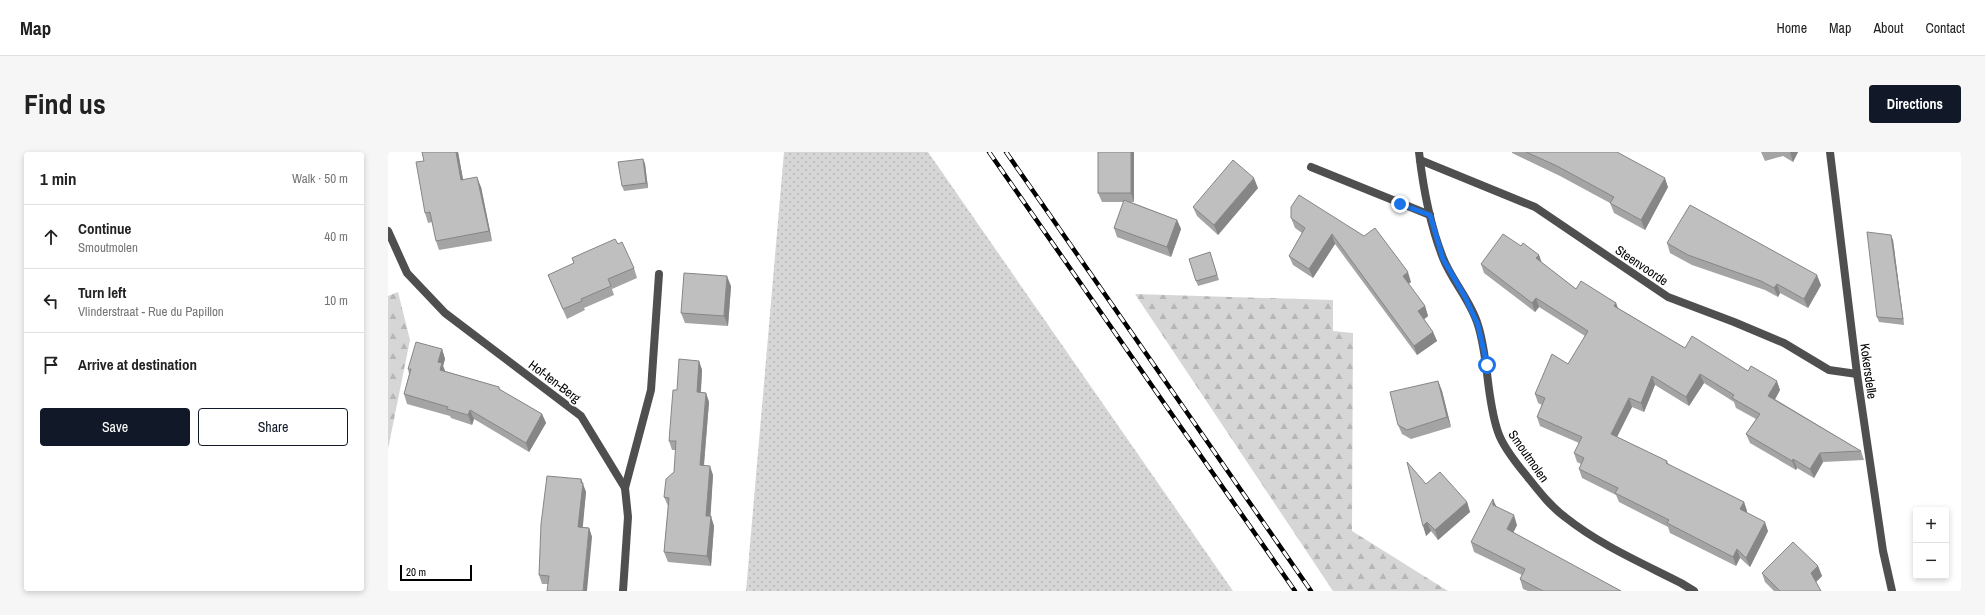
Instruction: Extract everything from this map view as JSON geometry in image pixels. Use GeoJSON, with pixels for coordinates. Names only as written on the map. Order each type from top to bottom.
{"type":"FeatureCollection","features":[{"type":"Feature","properties":{"kind":"street","name":"Kokersdelle"},"geometry":{"type":"LineString","coordinates":[[1830,152],[1857,374],[1883,551],[1892,591]]}},
{"type":"Feature","properties":{"kind":"street","name":"Steenvoorde"},"geometry":{"type":"LineString","coordinates":[[1420,156],[1535,207],[1668,297],[1784,343],[1829,370],[1857,374]]}},
{"type":"Feature","properties":{"kind":"street","name":"Steenvoorde"},"geometry":{"type":"LineString","coordinates":[[1420,156],[1430,215]]}},
{"type":"Feature","properties":{"kind":"street"},"geometry":{"type":"LineString","coordinates":[[1311,167],[1430,215]]}},
{"type":"Feature","properties":{"kind":"street","name":"Smoutmolen"},"geometry":{"type":"LineString","coordinates":[[1430,215],[1443,259],[1465,297],[1478,325],[1487,365],[1491,407],[1499,434],[1516,463],[1564,517],[1598,540],[1681,582],[1694,591]]}},
{"type":"Feature","properties":{"kind":"street","name":"Hof-ten-Berg"},"geometry":{"type":"LineString","coordinates":[[388,231],[407,273],[445,313],[581,416],[625,488],[628,517],[623,591]]}},
{"type":"Feature","properties":{"kind":"street"},"geometry":{"type":"LineString","coordinates":[[625,488],[651,390],[659,274]]}},
{"type":"Feature","properties":{"kind":"green space"},"geometry":{"type":"Polygon","coordinates":[[[784,152],[928,152],[1233,591],[746,591],[784,152]]]}},
{"type":"Feature","properties":{"kind":"green space"},"geometry":{"type":"Polygon","coordinates":[[[398,292],[410,340],[388,449],[388,296],[398,292]]]}},
{"type":"Feature","properties":{"kind":"green space"},"geometry":{"type":"Polygon","coordinates":[[[1135,294],[1333,300],[1333,331],[1353,333],[1352,531],[1448,591],[1333,591],[1135,294]]]}},
{"type":"Feature","properties":{"kind":"building"},"geometry":{"type":"Polygon","coordinates":[[[422,152],[456,152],[461,180],[477,177],[489,231],[436,241],[430,212],[425,213],[416,162],[424,161],[422,152]]]}},
{"type":"Feature","properties":{"kind":"building"},"geometry":{"type":"Polygon","coordinates":[[[1098,152],[1131,152],[1131,193],[1098,193],[1098,152]]]}},
{"type":"Feature","properties":{"kind":"building"},"geometry":{"type":"Polygon","coordinates":[[[1526,152],[1617,152],[1665,178],[1641,220],[1610,203],[1614,197],[1557,166],[1526,152]]]}},
{"type":"Feature","properties":{"kind":"building"},"geometry":{"type":"Polygon","coordinates":[[[643,159],[646,183],[622,186],[618,162],[643,159]]]}},
{"type":"Feature","properties":{"kind":"building"},"geometry":{"type":"Polygon","coordinates":[[[1233,160],[1254,178],[1214,225],[1193,207],[1233,160]]]}},
{"type":"Feature","properties":{"kind":"building"},"geometry":{"type":"Polygon","coordinates":[[[1299,195],[1364,236],[1375,228],[1408,272],[1403,276],[1425,306],[1418,311],[1433,332],[1414,346],[1332,234],[1309,269],[1289,256],[1305,228],[1291,218],[1291,207],[1299,195]]]}},
{"type":"Feature","properties":{"kind":"building"},"geometry":{"type":"Polygon","coordinates":[[[1124,200],[1177,220],[1167,247],[1114,228],[1124,200]]]}},
{"type":"Feature","properties":{"kind":"building"},"geometry":{"type":"Polygon","coordinates":[[[1690,205],[1817,275],[1804,299],[1777,284],[1774,288],[1761,281],[1688,255],[1667,243],[1690,205]]]}},
{"type":"Feature","properties":{"kind":"building"},"geometry":{"type":"Polygon","coordinates":[[[1867,232],[1891,235],[1903,319],[1877,317],[1867,232]]]}},
{"type":"Feature","properties":{"kind":"building"},"geometry":{"type":"Polygon","coordinates":[[[1503,234],[1521,246],[1523,243],[1539,255],[1536,258],[1576,289],[1581,281],[1616,303],[1614,306],[1685,348],[1692,336],[1748,371],[1751,366],[1777,381],[1768,396],[1861,451],[1820,453],[1810,469],[1793,459],[1792,461],[1746,434],[1760,414],[1732,398],[1734,395],[1700,374],[1686,397],[1652,376],[1641,403],[1629,398],[1611,434],[1667,461],[1666,463],[1744,502],[1740,509],[1765,522],[1746,558],[1737,549],[1733,557],[1667,523],[1669,520],[1615,493],[1618,488],[1579,469],[1584,458],[1574,453],[1582,437],[1537,417],[1545,398],[1535,394],[1552,354],[1568,364],[1588,331],[1536,298],[1532,303],[1481,264],[1503,234]]]}},
{"type":"Feature","properties":{"kind":"building"},"geometry":{"type":"Polygon","coordinates":[[[615,239],[618,244],[622,242],[634,268],[608,279],[611,286],[581,299],[582,301],[563,309],[548,275],[574,263],[572,258],[615,239]]]}},
{"type":"Feature","properties":{"kind":"building"},"geometry":{"type":"Polygon","coordinates":[[[1210,252],[1217,275],[1196,281],[1189,259],[1210,252]]]}},
{"type":"Feature","properties":{"kind":"building"},"geometry":{"type":"Polygon","coordinates":[[[684,273],[727,276],[724,316],[681,313],[684,273]]]}},
{"type":"Feature","properties":{"kind":"building"},"geometry":{"type":"Polygon","coordinates":[[[416,342],[442,349],[438,362],[442,363],[440,370],[499,387],[499,389],[542,414],[526,443],[470,410],[468,415],[447,409],[448,407],[404,394],[411,369],[408,369],[416,342]]]}},
{"type":"Feature","properties":{"kind":"building"},"geometry":{"type":"Polygon","coordinates":[[[679,359],[699,361],[697,392],[706,393],[700,465],[710,466],[706,516],[711,516],[707,556],[664,552],[669,498],[664,497],[666,479],[674,472],[676,441],[669,441],[673,390],[677,390],[679,359]]]}},
{"type":"Feature","properties":{"kind":"building"},"geometry":{"type":"Polygon","coordinates":[[[1438,381],[1447,417],[1407,430],[1398,425],[1390,392],[1438,381]]]}},
{"type":"Feature","properties":{"kind":"building"},"geometry":{"type":"Polygon","coordinates":[[[1407,462],[1426,484],[1440,472],[1467,502],[1435,530],[1427,522],[1423,526],[1407,462]]]}},
{"type":"Feature","properties":{"kind":"building"},"geometry":{"type":"Polygon","coordinates":[[[547,476],[581,479],[581,483],[583,483],[578,527],[589,528],[583,591],[547,591],[549,576],[539,575],[541,524],[547,476]]]}},
{"type":"Feature","properties":{"kind":"building"},"geometry":{"type":"Polygon","coordinates":[[[1493,499],[1493,505],[1514,515],[1507,529],[1621,591],[1543,591],[1520,579],[1525,569],[1471,542],[1493,499]]]}},
{"type":"Feature","properties":{"kind":"building"},"geometry":{"type":"Polygon","coordinates":[[[1793,542],[1818,566],[1811,573],[1821,591],[1780,591],[1762,573],[1793,542]]]}},
{"type":"Feature","properties":{"kind":"railway"},"geometry":{"type":"LineString","coordinates":[[989,152],[1295,591]]}},
{"type":"Feature","properties":{"kind":"railway"},"geometry":{"type":"LineString","coordinates":[[1006,152],[1311,591]]}},
{"type":"Feature","properties":{"kind":"route"},"geometry":{"type":"LineString","coordinates":[[1400,204],[1430,215],[1443,259],[1465,297],[1478,325],[1487,365]]}}]}
